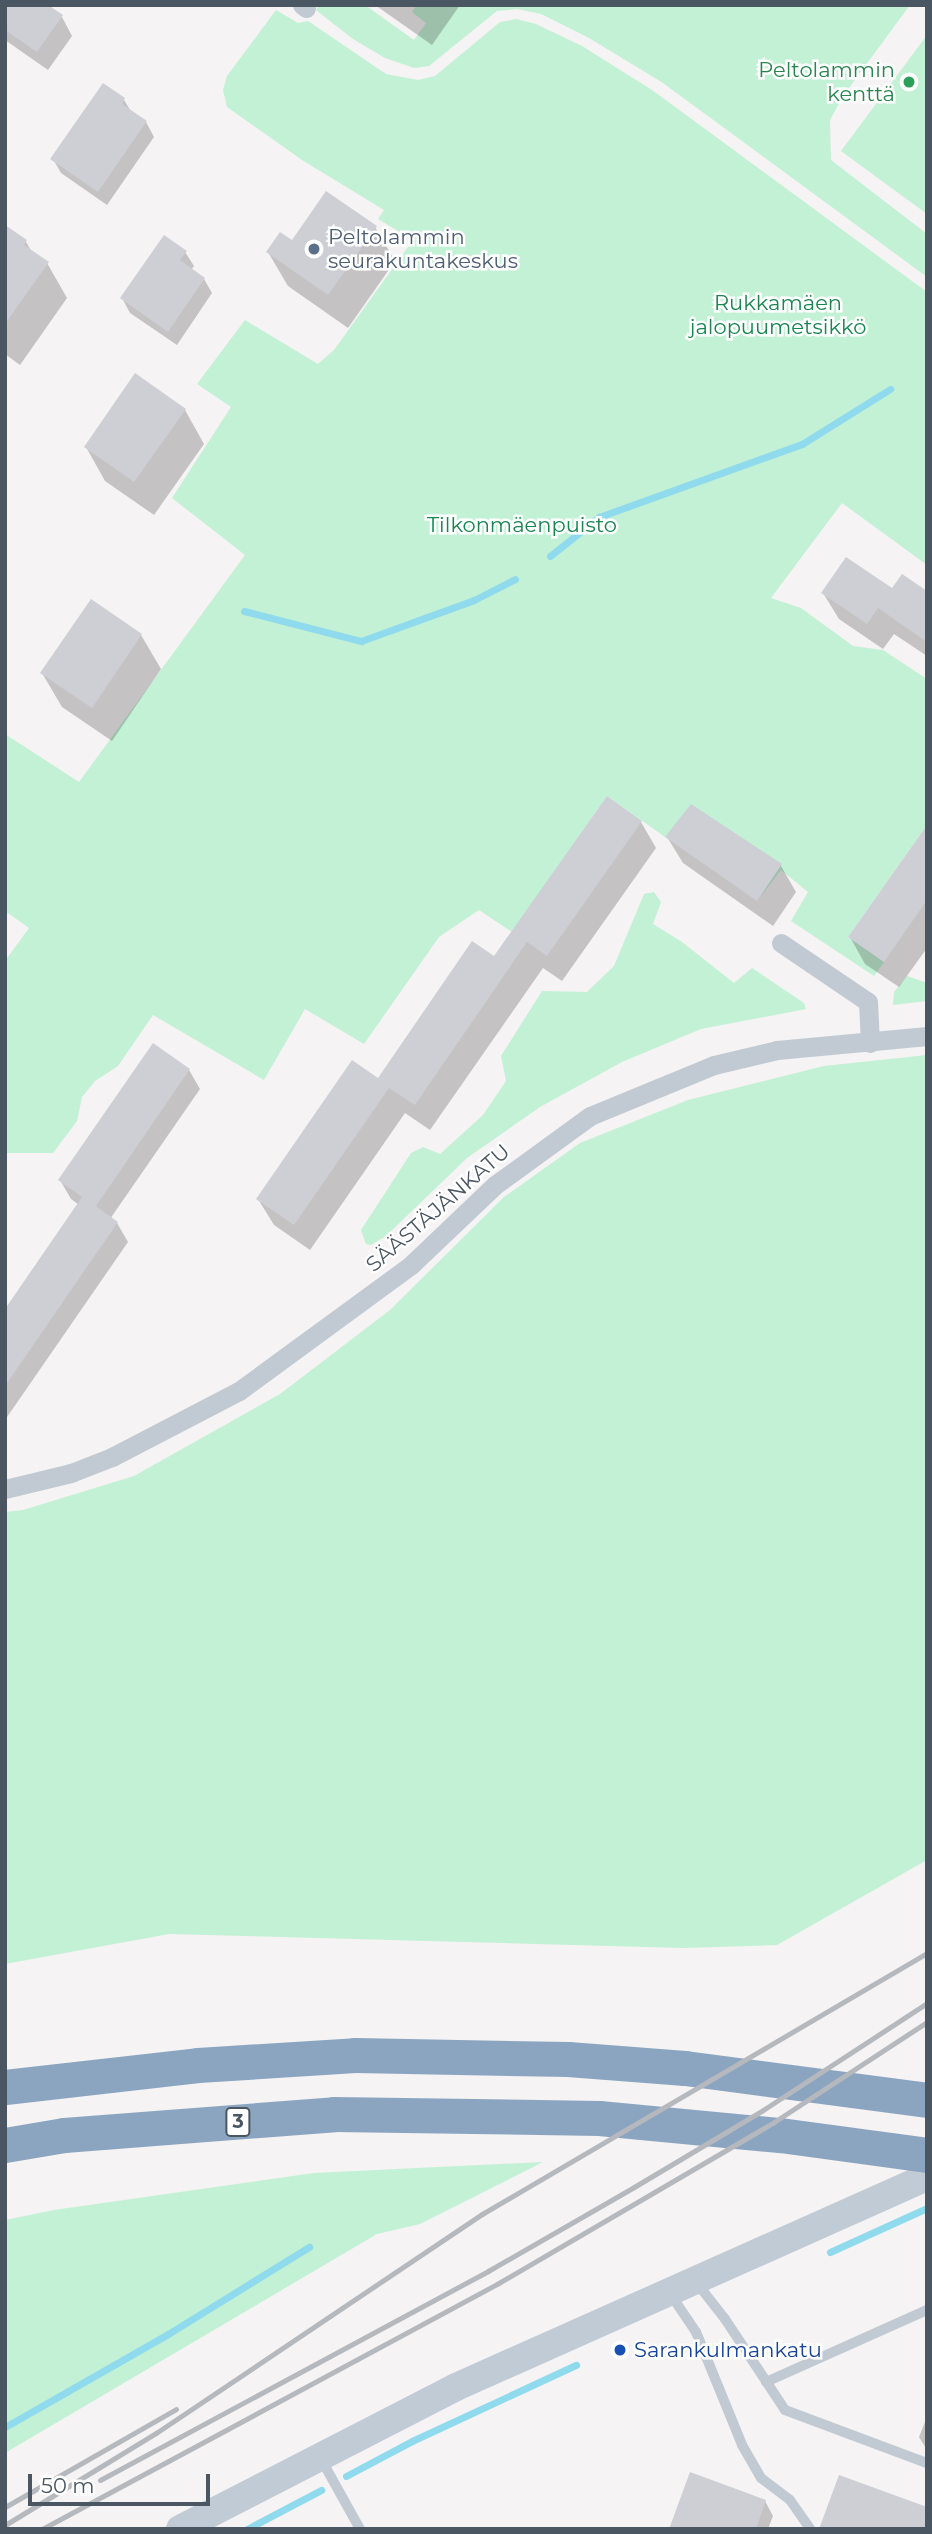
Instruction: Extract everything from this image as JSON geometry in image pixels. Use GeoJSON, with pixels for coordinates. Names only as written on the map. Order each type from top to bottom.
{"type":"FeatureCollection","features":[{"type":"Feature","properties":{"kind":"highway"},"geometry":{"type":"LineString","coordinates":[[5,2087],[198,2065],[355,2055],[568,2059],[684,2068],[927,2099]]}},
{"type":"Feature","properties":{"kind":"highway"},"geometry":{"type":"LineString","coordinates":[[5,2063],[198,2065]]}},
{"type":"Feature","properties":{"kind":"highway","name":"3"},"geometry":{"type":"LineString","coordinates":[[5,2145],[64,2136],[334,2114],[600,2118],[780,2135],[927,2155]]}},
{"type":"Feature","properties":{"kind":"main road"},"geometry":{"type":"LineString","coordinates":[[180,2529],[456,2387],[927,2178]]}},
{"type":"Feature","properties":{"kind":"street"},"geometry":{"type":"LineString","coordinates":[[781,943],[868,1002],[870,1043]]}},
{"type":"Feature","properties":{"kind":"street","name":"SÄÄSTÄJÄNKATU"},"geometry":{"type":"LineString","coordinates":[[5,1489],[71,1473],[112,1457],[239,1391],[411,1265],[495,1185],[590,1116],[714,1065],[777,1050],[927,1037]]}},
{"type":"Feature","properties":{"kind":"lane"},"geometry":{"type":"LineString","coordinates":[[683,2288],[766,2382],[785,2410],[927,2463]]}},
{"type":"Feature","properties":{"kind":"lane"},"geometry":{"type":"LineString","coordinates":[[683,2288],[696,2332],[742,2445],[761,2478],[790,2500],[810,2529]]}},
{"type":"Feature","properties":{"kind":"lane"},"geometry":{"type":"LineString","coordinates":[[766,2382],[927,2310]]}},
{"type":"Feature","properties":{"kind":"lane"},"geometry":{"type":"LineString","coordinates":[[319,2456],[360,2529]]}},
{"type":"Feature","properties":{"kind":"green space"},"geometry":{"type":"Polygon","coordinates":[[[319,5],[365,5],[414,40],[426,23],[412,12],[417,5],[910,5],[843,96],[830,120],[831,160],[927,234],[927,277],[663,83],[589,38],[541,14],[517,9],[497,11],[429,66],[414,68],[385,58],[353,39],[316,10],[319,5]]]}},
{"type":"Feature","properties":{"kind":"green space","name":"Tilkonmäenpuisto"},"geometry":{"type":"Polygon","coordinates":[[[276,10],[298,23],[308,21],[386,74],[418,80],[435,76],[500,22],[516,19],[536,24],[582,46],[652,90],[927,292],[927,565],[842,503],[771,598],[801,608],[853,646],[883,650],[927,679],[927,825],[848,937],[884,962],[874,976],[791,921],[808,892],[781,870],[757,901],[781,864],[665,837],[607,796],[512,932],[479,910],[439,937],[364,1044],[305,1009],[264,1080],[153,1015],[118,1066],[95,1081],[82,1097],[77,1121],[53,1153],[5,1153],[5,961],[29,928],[5,911],[5,734],[79,782],[245,555],[172,498],[231,407],[197,384],[245,320],[318,364],[334,350],[413,240],[378,219],[384,210],[302,160],[227,107],[223,90],[227,76],[276,10]]]}},
{"type":"Feature","properties":{"kind":"green space","name":"Peltolammin kenttä"},"geometry":{"type":"Polygon","coordinates":[[[927,35],[927,214],[841,151],[927,35]]]}},
{"type":"Feature","properties":{"kind":"green space"},"geometry":{"type":"Polygon","coordinates":[[[654,892],[661,902],[653,924],[682,942],[734,983],[752,968],[804,1003],[806,1009],[701,1029],[622,1062],[540,1107],[467,1158],[386,1236],[371,1245],[366,1244],[361,1230],[411,1153],[423,1147],[440,1154],[483,1115],[506,1081],[501,1056],[542,991],[587,992],[614,966],[644,894],[654,892]]]}},
{"type":"Feature","properties":{"kind":"green space"},"geometry":{"type":"Polygon","coordinates":[[[907,976],[927,983],[927,1001],[893,1005],[894,992],[907,976]]]}},
{"type":"Feature","properties":{"kind":"green space"},"geometry":{"type":"Polygon","coordinates":[[[927,1055],[927,1860],[777,1945],[684,1948],[169,1934],[5,1964],[5,1512],[23,1510],[134,1476],[280,1394],[390,1310],[504,1197],[580,1143],[688,1100],[824,1066],[927,1055]]]}},
{"type":"Feature","properties":{"kind":"green space"},"geometry":{"type":"Polygon","coordinates":[[[543,2162],[420,2224],[377,2234],[5,2453],[5,2220],[54,2210],[314,2173],[543,2162]]]}},
{"type":"Feature","properties":{"kind":"building"},"geometry":{"type":"Polygon","coordinates":[[[5,5],[48,5],[63,15],[37,52],[5,30],[5,5]]]}},
{"type":"Feature","properties":{"kind":"building"},"geometry":{"type":"Polygon","coordinates":[[[103,83],[125,98],[122,104],[147,121],[98,192],[50,159],[103,83]]]}},
{"type":"Feature","properties":{"kind":"building","name":"Peltolammin seurakuntakeskus"},"geometry":{"type":"Polygon","coordinates":[[[326,191],[377,226],[328,295],[266,252],[280,232],[292,240],[326,191]]]}},
{"type":"Feature","properties":{"kind":"building"},"geometry":{"type":"Polygon","coordinates":[[[5,225],[27,240],[24,245],[49,262],[5,324],[5,225]]]}},
{"type":"Feature","properties":{"kind":"building"},"geometry":{"type":"Polygon","coordinates":[[[164,235],[187,251],[180,260],[205,278],[168,332],[120,298],[164,235]]]}},
{"type":"Feature","properties":{"kind":"building"},"geometry":{"type":"Polygon","coordinates":[[[135,373],[186,409],[134,482],[84,447],[135,373]]]}},
{"type":"Feature","properties":{"kind":"building"},"geometry":{"type":"Polygon","coordinates":[[[846,557],[892,588],[902,574],[927,591],[927,642],[878,608],[867,624],[821,593],[846,557]]]}},
{"type":"Feature","properties":{"kind":"building"},"geometry":{"type":"Polygon","coordinates":[[[91,599],[142,634],[92,708],[40,673],[91,599]]]}},
{"type":"Feature","properties":{"kind":"building"},"geometry":{"type":"Polygon","coordinates":[[[607,796],[642,821],[547,956],[527,942],[415,1105],[389,1088],[294,1225],[256,1199],[352,1060],[378,1078],[472,941],[494,956],[607,796]]]}},
{"type":"Feature","properties":{"kind":"building"},"geometry":{"type":"Polygon","coordinates":[[[691,804],[782,864],[757,901],[665,837],[691,804]]]}},
{"type":"Feature","properties":{"kind":"building"},"geometry":{"type":"Polygon","coordinates":[[[927,825],[927,900],[884,962],[848,937],[927,825]]]}},
{"type":"Feature","properties":{"kind":"building"},"geometry":{"type":"Polygon","coordinates":[[[153,1043],[190,1069],[96,1206],[87,1200],[118,1222],[5,1386],[5,1309],[82,1197],[58,1180],[153,1043]]]}},
{"type":"Feature","properties":{"kind":"building"},"geometry":{"type":"Polygon","coordinates":[[[690,2472],[766,2500],[756,2529],[669,2529],[690,2472]]]}},
{"type":"Feature","properties":{"kind":"building"},"geometry":{"type":"Polygon","coordinates":[[[839,2475],[927,2507],[927,2529],[819,2529],[839,2475]]]}},
{"type":"Feature","properties":{"kind":"waterway"},"geometry":{"type":"LineString","coordinates":[[550,556],[599,517],[802,444],[890,389]]}},
{"type":"Feature","properties":{"kind":"waterway"},"geometry":{"type":"LineString","coordinates":[[244,611],[361,641],[474,600],[515,579]]}},
{"type":"Feature","properties":{"kind":"waterway"},"geometry":{"type":"LineString","coordinates":[[830,2252],[927,2208]]}},
{"type":"Feature","properties":{"kind":"waterway"},"geometry":{"type":"LineString","coordinates":[[5,2427],[168,2334],[309,2247]]}},
{"type":"Feature","properties":{"kind":"waterway"},"geometry":{"type":"LineString","coordinates":[[346,2476],[412,2441],[576,2365]]}},
{"type":"Feature","properties":{"kind":"waterway"},"geometry":{"type":"LineString","coordinates":[[247,2529],[321,2490]]}},
{"type":"Feature","properties":{"kind":"railway"},"geometry":{"type":"LineString","coordinates":[[5,2525],[156,2433],[482,2214],[927,1953]]}},
{"type":"Feature","properties":{"kind":"railway"},"geometry":{"type":"LineString","coordinates":[[100,2480],[488,2271],[634,2187],[763,2110],[927,2003]]}},
{"type":"Feature","properties":{"kind":"railway"},"geometry":{"type":"LineString","coordinates":[[42,2529],[497,2284],[774,2122],[927,2022]]}},
{"type":"Feature","properties":{"kind":"railway"},"geometry":{"type":"LineString","coordinates":[[5,2507],[176,2409]]}},
{"type":"Feature","properties":{"kind":"place","name":"Peltolammin kenttä"},"geometry":{"type":"Point","coordinates":[909,82]}},
{"type":"Feature","properties":{"kind":"place","name":"Peltolammin seurakuntakeskus"},"geometry":{"type":"Point","coordinates":[314,249]}},
{"type":"Feature","properties":{"kind":"place","name":"Sarankulmankatu"},"geometry":{"type":"Point","coordinates":[620,2350]}},
{"type":"Feature","properties":{"kind":"park label","name":"Rukkamäen jalopuumetsikkö"},"geometry":{"type":"Point","coordinates":[778,315]}}]}
